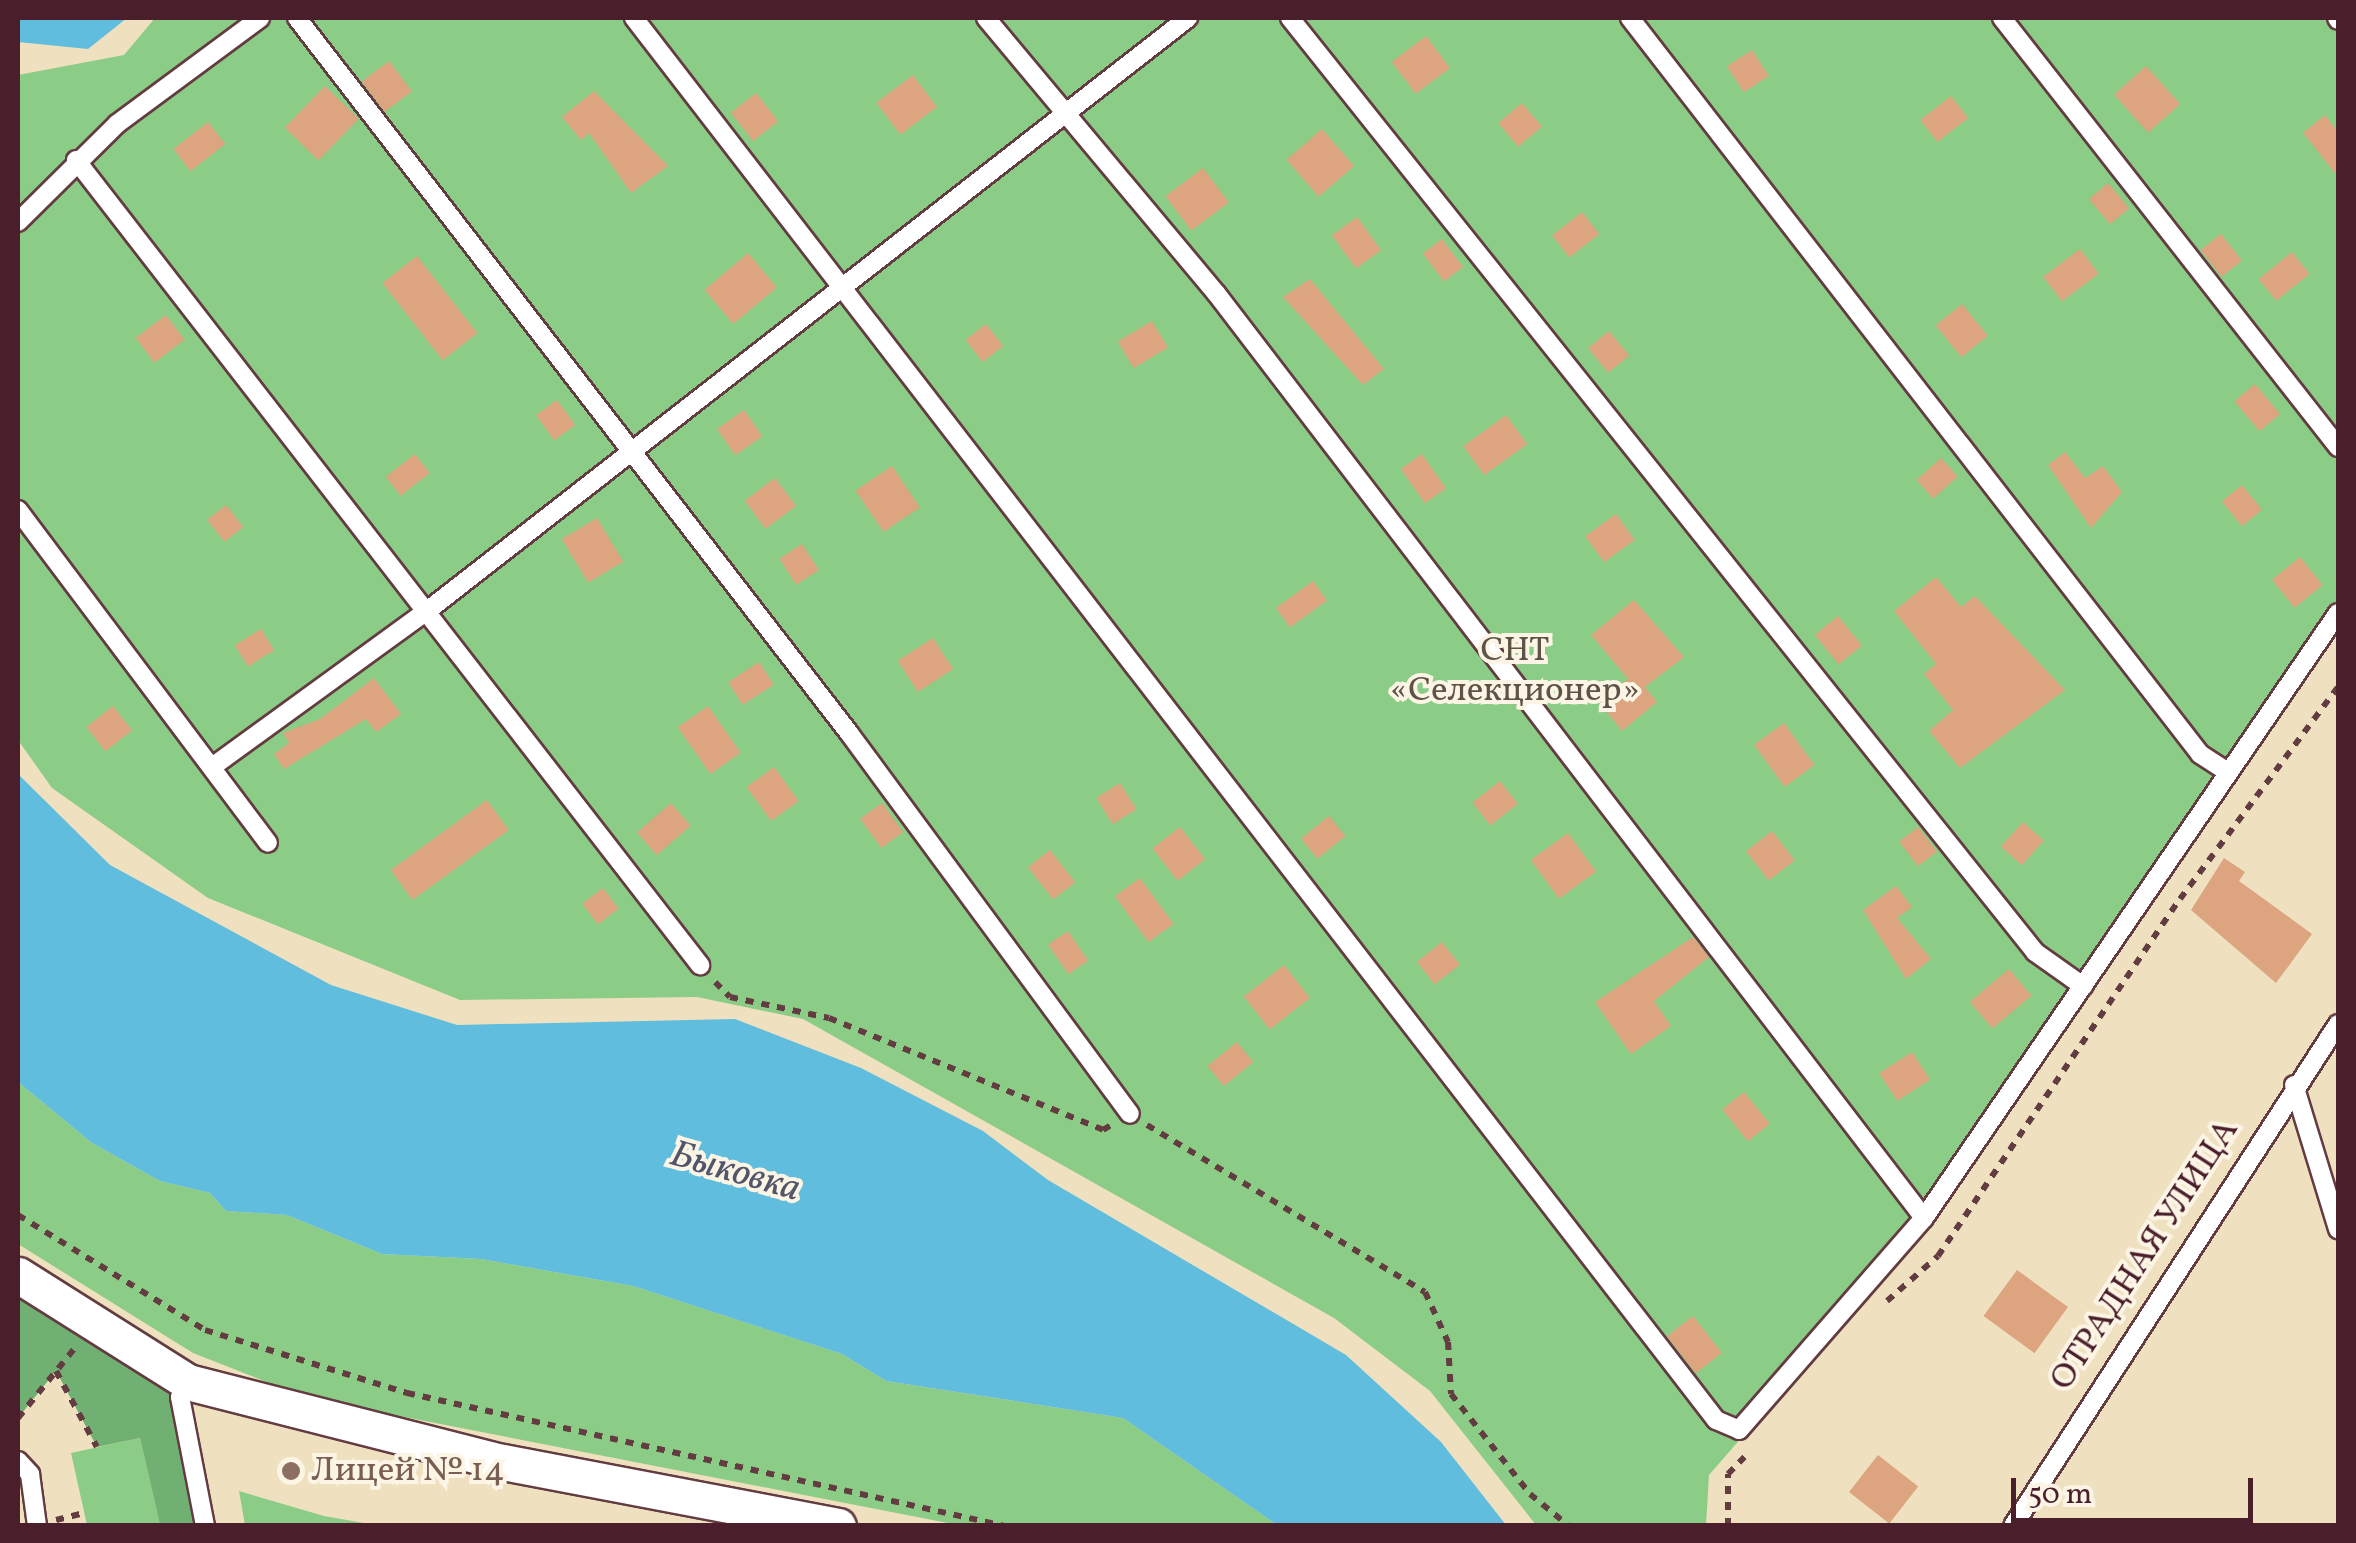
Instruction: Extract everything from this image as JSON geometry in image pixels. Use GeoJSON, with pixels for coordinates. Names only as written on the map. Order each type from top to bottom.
{"type":"FeatureCollection","features":[{"type":"Feature","properties":{"kind":"street"},"geometry":{"type":"LineString","coordinates":[[18,1275],[188,1382],[503,1462],[838,1526]]}},
{"type":"Feature","properties":{"kind":"lane"},"geometry":{"type":"LineString","coordinates":[[18,222],[76,160],[260,18]]}},
{"type":"Feature","properties":{"kind":"lane"},"geometry":{"type":"LineString","coordinates":[[297,18],[630,451],[1130,1114]]}},
{"type":"Feature","properties":{"kind":"lane"},"geometry":{"type":"LineString","coordinates":[[634,18],[846,280],[1716,1420],[1740,1430],[1924,1218],[2338,613]]}},
{"type":"Feature","properties":{"kind":"lane"},"geometry":{"type":"LineString","coordinates":[[986,18],[1216,294],[1924,1218]]}},
{"type":"Feature","properties":{"kind":"lane"},"geometry":{"type":"LineString","coordinates":[[212,767],[426,611],[1063,111],[1188,18]]}},
{"type":"Feature","properties":{"kind":"lane"},"geometry":{"type":"LineString","coordinates":[[1290,18],[2036,952],[2083,986]]}},
{"type":"Feature","properties":{"kind":"lane"},"geometry":{"type":"LineString","coordinates":[[1630,18],[2200,754],[2228,772]]}},
{"type":"Feature","properties":{"kind":"lane"},"geometry":{"type":"LineString","coordinates":[[2002,18],[2338,447]]}},
{"type":"Feature","properties":{"kind":"lane"},"geometry":{"type":"LineString","coordinates":[[76,160],[700,965]]}},
{"type":"Feature","properties":{"kind":"lane"},"geometry":{"type":"LineString","coordinates":[[18,510],[268,842]]}},
{"type":"Feature","properties":{"kind":"lane","name":"ОТРАДНАЯ УЛИЦА"},"geometry":{"type":"LineString","coordinates":[[2014,1526],[2294,1085],[2338,1024]]}},
{"type":"Feature","properties":{"kind":"lane"},"geometry":{"type":"LineString","coordinates":[[2294,1085],[2338,1229]]}},
{"type":"Feature","properties":{"kind":"lane"},"geometry":{"type":"LineString","coordinates":[[188,1382],[180,1398],[205,1526]]}},
{"type":"Feature","properties":{"kind":"lane"},"geometry":{"type":"LineString","coordinates":[[18,1461],[30,1474],[37,1526]]}},
{"type":"Feature","properties":{"kind":"path"},"geometry":{"type":"LineString","coordinates":[[700,965],[730,997],[828,1018],[1103,1130],[1130,1114],[1425,1292],[1448,1342],[1450,1394],[1530,1494],[1569,1526]]}},
{"type":"Feature","properties":{"kind":"path"},"geometry":{"type":"LineString","coordinates":[[18,1215],[205,1330],[407,1393],[1005,1526]]}},
{"type":"Feature","properties":{"kind":"path"},"geometry":{"type":"LineString","coordinates":[[18,1418],[82,1338]]}},
{"type":"Feature","properties":{"kind":"path"},"geometry":{"type":"LineString","coordinates":[[56,1371],[97,1447]]}},
{"type":"Feature","properties":{"kind":"green space","name":"СНТ «Селекционер»"},"geometry":{"type":"Polygon","coordinates":[[[155,18],[2338,18],[2338,622],[1918,1234],[1709,1475],[1706,1525],[1536,1525],[1430,1391],[1334,1318],[803,1019],[697,997],[460,1000],[208,898],[52,788],[18,740],[18,75],[124,55],[155,18]]]}},
{"type":"Feature","properties":{"kind":"green space"},"geometry":{"type":"Polygon","coordinates":[[[18,1082],[92,1143],[160,1181],[210,1193],[226,1211],[287,1215],[382,1254],[481,1259],[633,1286],[842,1354],[886,1381],[1123,1418],[1277,1525],[958,1525],[307,1398],[193,1353],[18,1244],[18,1082]]]}},
{"type":"Feature","properties":{"kind":"green space"},"geometry":{"type":"Polygon","coordinates":[[[18,1298],[180,1397],[205,1525],[160,1525],[140,1438],[97,1447],[56,1371],[18,1418],[18,1298]]]}},
{"type":"Feature","properties":{"kind":"green space"},"geometry":{"type":"Polygon","coordinates":[[[140,1438],[160,1525],[87,1525],[71,1453],[140,1438]]]}},
{"type":"Feature","properties":{"kind":"green space"},"geometry":{"type":"Polygon","coordinates":[[[239,1491],[324,1516],[375,1525],[245,1525],[239,1491]]]}},
{"type":"Feature","properties":{"kind":"water"},"geometry":{"type":"Polygon","coordinates":[[[18,18],[127,18],[88,49],[18,42],[18,18]]]}},
{"type":"Feature","properties":{"kind":"water","name":"Быковка"},"geometry":{"type":"Polygon","coordinates":[[[18,774],[110,865],[331,985],[457,1025],[735,1019],[861,1068],[983,1131],[1048,1180],[1346,1355],[1441,1442],[1506,1525],[1277,1525],[1123,1418],[886,1381],[842,1354],[633,1286],[481,1259],[382,1254],[287,1215],[226,1211],[210,1193],[160,1181],[92,1143],[18,1082],[18,774]]]}},
{"type":"Feature","properties":{"kind":"building"},"geometry":{"type":"Polygon","coordinates":[[[1426,36],[1450,68],[1416,94],[1392,62],[1426,36]]]}},
{"type":"Feature","properties":{"kind":"building"},"geometry":{"type":"Polygon","coordinates":[[[1752,50],[1769,76],[1744,92],[1727,66],[1752,50]]]}},
{"type":"Feature","properties":{"kind":"building"},"geometry":{"type":"Polygon","coordinates":[[[389,61],[412,91],[385,112],[362,81],[389,61]]]}},
{"type":"Feature","properties":{"kind":"building"},"geometry":{"type":"Polygon","coordinates":[[[2146,66],[2180,104],[2148,133],[2114,95],[2146,66]]]}},
{"type":"Feature","properties":{"kind":"building"},"geometry":{"type":"Polygon","coordinates":[[[913,75],[937,107],[900,135],[876,103],[913,75]]]}},
{"type":"Feature","properties":{"kind":"building"},"geometry":{"type":"Polygon","coordinates":[[[325,86],[359,119],[319,160],[285,128],[325,86]]]}},
{"type":"Feature","properties":{"kind":"building"},"geometry":{"type":"Polygon","coordinates":[[[594,91],[668,166],[631,193],[589,133],[581,140],[562,117],[594,91]]]}},
{"type":"Feature","properties":{"kind":"building"},"geometry":{"type":"Polygon","coordinates":[[[756,93],[778,121],[753,141],[731,113],[756,93]]]}},
{"type":"Feature","properties":{"kind":"building"},"geometry":{"type":"Polygon","coordinates":[[[1951,96],[1968,118],[1938,142],[1920,120],[1951,96]]]}},
{"type":"Feature","properties":{"kind":"building"},"geometry":{"type":"Polygon","coordinates":[[[1522,103],[1542,127],[1518,147],[1498,123],[1522,103]]]}},
{"type":"Feature","properties":{"kind":"building"},"geometry":{"type":"Polygon","coordinates":[[[2325,115],[2338,132],[2338,177],[2303,133],[2325,115]]]}},
{"type":"Feature","properties":{"kind":"building"},"geometry":{"type":"Polygon","coordinates":[[[208,122],[225,144],[191,171],[173,149],[208,122]]]}},
{"type":"Feature","properties":{"kind":"building"},"geometry":{"type":"Polygon","coordinates":[[[1322,129],[1354,166],[1319,197],[1287,160],[1322,129]]]}},
{"type":"Feature","properties":{"kind":"building"},"geometry":{"type":"Polygon","coordinates":[[[1203,168],[1229,202],[1191,231],[1165,196],[1203,168]]]}},
{"type":"Feature","properties":{"kind":"building"},"geometry":{"type":"Polygon","coordinates":[[[2108,183],[2129,208],[2110,224],[2089,199],[2108,183]]]}},
{"type":"Feature","properties":{"kind":"building"},"geometry":{"type":"Polygon","coordinates":[[[1582,212],[1599,234],[1569,257],[1552,235],[1582,212]]]}},
{"type":"Feature","properties":{"kind":"building"},"geometry":{"type":"Polygon","coordinates":[[[1357,217],[1381,250],[1356,268],[1332,235],[1357,217]]]}},
{"type":"Feature","properties":{"kind":"building"},"geometry":{"type":"Polygon","coordinates":[[[2221,234],[2242,261],[2221,277],[2201,250],[2221,234]]]}},
{"type":"Feature","properties":{"kind":"building"},"geometry":{"type":"Polygon","coordinates":[[[1442,239],[1463,267],[1444,281],[1423,253],[1442,239]]]}},
{"type":"Feature","properties":{"kind":"building"},"geometry":{"type":"Polygon","coordinates":[[[2080,249],[2099,274],[2062,301],[2043,277],[2080,249]]]}},
{"type":"Feature","properties":{"kind":"building"},"geometry":{"type":"Polygon","coordinates":[[[2292,252],[2310,274],[2276,301],[2259,279],[2292,252]]]}},
{"type":"Feature","properties":{"kind":"building"},"geometry":{"type":"Polygon","coordinates":[[[748,253],[777,287],[733,324],[704,290],[748,253]]]}},
{"type":"Feature","properties":{"kind":"building"},"geometry":{"type":"Polygon","coordinates":[[[417,256],[477,333],[443,360],[382,283],[417,256]]]}},
{"type":"Feature","properties":{"kind":"building"},"geometry":{"type":"Polygon","coordinates":[[[1310,279],[1384,369],[1363,385],[1283,297],[1310,279]]]}},
{"type":"Feature","properties":{"kind":"building"},"geometry":{"type":"Polygon","coordinates":[[[1962,304],[1988,336],[1961,357],[1936,325],[1962,304]]]}},
{"type":"Feature","properties":{"kind":"building"},"geometry":{"type":"Polygon","coordinates":[[[166,315],[185,340],[154,363],[136,338],[166,315]]]}},
{"type":"Feature","properties":{"kind":"building"},"geometry":{"type":"Polygon","coordinates":[[[1152,321],[1168,348],[1134,368],[1118,342],[1152,321]]]}},
{"type":"Feature","properties":{"kind":"building"},"geometry":{"type":"Polygon","coordinates":[[[986,324],[1003,346],[983,362],[966,340],[986,324]]]}},
{"type":"Feature","properties":{"kind":"building"},"geometry":{"type":"Polygon","coordinates":[[[1609,331],[1629,356],[1608,373],[1588,348],[1609,331]]]}},
{"type":"Feature","properties":{"kind":"building"},"geometry":{"type":"Polygon","coordinates":[[[2255,384],[2280,414],[2259,431],[2234,401],[2255,384]]]}},
{"type":"Feature","properties":{"kind":"building"},"geometry":{"type":"Polygon","coordinates":[[[557,400],[575,425],[554,440],[536,415],[557,400]]]}},
{"type":"Feature","properties":{"kind":"building"},"geometry":{"type":"Polygon","coordinates":[[[744,410],[762,436],[735,455],[717,429],[744,410]]]}},
{"type":"Feature","properties":{"kind":"building"},"geometry":{"type":"Polygon","coordinates":[[[1506,415],[1527,444],[1484,475],[1463,446],[1506,415]]]}},
{"type":"Feature","properties":{"kind":"building"},"geometry":{"type":"Polygon","coordinates":[[[2065,452],[2085,478],[2103,466],[2122,492],[2091,528],[2048,465],[2065,452]]]}},
{"type":"Feature","properties":{"kind":"building"},"geometry":{"type":"Polygon","coordinates":[[[415,454],[430,473],[401,496],[386,477],[415,454]]]}},
{"type":"Feature","properties":{"kind":"building"},"geometry":{"type":"Polygon","coordinates":[[[1422,454],[1446,488],[1425,503],[1401,469],[1422,454]]]}},
{"type":"Feature","properties":{"kind":"building"},"geometry":{"type":"Polygon","coordinates":[[[1941,458],[1958,477],[1933,499],[1916,480],[1941,458]]]}},
{"type":"Feature","properties":{"kind":"building"},"geometry":{"type":"Polygon","coordinates":[[[892,466],[920,507],[883,532],[856,491],[892,466]]]}},
{"type":"Feature","properties":{"kind":"building"},"geometry":{"type":"Polygon","coordinates":[[[775,478],[796,506],[766,529],[745,501],[775,478]]]}},
{"type":"Feature","properties":{"kind":"building"},"geometry":{"type":"Polygon","coordinates":[[[2242,485],[2262,510],[2242,526],[2222,501],[2242,485]]]}},
{"type":"Feature","properties":{"kind":"building"},"geometry":{"type":"Polygon","coordinates":[[[226,505],[243,527],[224,542],[207,520],[226,505]]]}},
{"type":"Feature","properties":{"kind":"building"},"geometry":{"type":"Polygon","coordinates":[[[1616,514],[1635,540],[1604,562],[1585,536],[1616,514]]]}},
{"type":"Feature","properties":{"kind":"building"},"geometry":{"type":"Polygon","coordinates":[[[597,518],[623,562],[588,583],[562,539],[597,518]]]}},
{"type":"Feature","properties":{"kind":"building"},"geometry":{"type":"Polygon","coordinates":[[[802,544],[819,570],[796,585],[779,559],[802,544]]]}},
{"type":"Feature","properties":{"kind":"building"},"geometry":{"type":"Polygon","coordinates":[[[2300,557],[2323,585],[2295,608],[2272,580],[2300,557]]]}},
{"type":"Feature","properties":{"kind":"building"},"geometry":{"type":"Polygon","coordinates":[[[1936,577],[1961,607],[1975,596],[2065,690],[1960,768],[1929,731],[1953,710],[1924,674],[1936,664],[1894,611],[1936,577]]]}},
{"type":"Feature","properties":{"kind":"building"},"geometry":{"type":"Polygon","coordinates":[[[1313,581],[1327,600],[1290,627],[1276,608],[1313,581]]]}},
{"type":"Feature","properties":{"kind":"building"},"geometry":{"type":"Polygon","coordinates":[[[1634,600],[1684,657],[1645,687],[1657,702],[1622,731],[1599,702],[1628,679],[1591,635],[1634,600]]]}},
{"type":"Feature","properties":{"kind":"building"},"geometry":{"type":"Polygon","coordinates":[[[1838,616],[1862,646],[1839,664],[1815,635],[1838,616]]]}},
{"type":"Feature","properties":{"kind":"building"},"geometry":{"type":"Polygon","coordinates":[[[261,629],[274,650],[248,667],[235,645],[261,629]]]}},
{"type":"Feature","properties":{"kind":"building"},"geometry":{"type":"Polygon","coordinates":[[[933,638],[953,669],[918,692],[898,661],[933,638]]]}},
{"type":"Feature","properties":{"kind":"building"},"geometry":{"type":"Polygon","coordinates":[[[759,662],[774,685],[743,705],[728,682],[759,662]]]}},
{"type":"Feature","properties":{"kind":"building"},"geometry":{"type":"Polygon","coordinates":[[[374,678],[401,714],[376,732],[366,719],[284,769],[274,754],[289,743],[283,733],[320,719],[374,678]]]}},
{"type":"Feature","properties":{"kind":"building"},"geometry":{"type":"Polygon","coordinates":[[[113,706],[132,730],[105,751],[86,727],[113,706]]]}},
{"type":"Feature","properties":{"kind":"building"},"geometry":{"type":"Polygon","coordinates":[[[708,706],[741,753],[710,774],[678,727],[708,706]]]}},
{"type":"Feature","properties":{"kind":"building"},"geometry":{"type":"Polygon","coordinates":[[[1784,723],[1815,765],[1785,787],[1754,745],[1784,723]]]}},
{"type":"Feature","properties":{"kind":"building"},"geometry":{"type":"Polygon","coordinates":[[[774,767],[799,801],[771,821],[746,787],[774,767]]]}},
{"type":"Feature","properties":{"kind":"building"},"geometry":{"type":"Polygon","coordinates":[[[1500,781],[1518,804],[1490,825],[1472,803],[1500,781]]]}},
{"type":"Feature","properties":{"kind":"building"},"geometry":{"type":"Polygon","coordinates":[[[1120,783],[1136,809],[1113,824],[1096,798],[1120,783]]]}},
{"type":"Feature","properties":{"kind":"building"},"geometry":{"type":"Polygon","coordinates":[[[487,800],[509,830],[412,900],[391,870],[487,800]]]}},
{"type":"Feature","properties":{"kind":"building"},"geometry":{"type":"Polygon","coordinates":[[[671,803],[691,826],[657,855],[637,833],[671,803]]]}},
{"type":"Feature","properties":{"kind":"building"},"geometry":{"type":"Polygon","coordinates":[[[882,803],[903,832],[881,848],[860,819],[882,803]]]}},
{"type":"Feature","properties":{"kind":"building"},"geometry":{"type":"Polygon","coordinates":[[[1329,816],[1345,836],[1317,859],[1301,839],[1329,816]]]}},
{"type":"Feature","properties":{"kind":"building"},"geometry":{"type":"Polygon","coordinates":[[[2023,822],[2044,841],[2022,865],[2001,847],[2023,822]]]}},
{"type":"Feature","properties":{"kind":"building"},"geometry":{"type":"Polygon","coordinates":[[[1180,827],[1205,859],[1178,881],[1152,849],[1180,827]]]}},
{"type":"Feature","properties":{"kind":"building"},"geometry":{"type":"Polygon","coordinates":[[[1918,827],[1937,851],[1918,866],[1899,842],[1918,827]]]}},
{"type":"Feature","properties":{"kind":"building"},"geometry":{"type":"Polygon","coordinates":[[[1772,831],[1795,860],[1769,880],[1746,851],[1772,831]]]}},
{"type":"Feature","properties":{"kind":"building"},"geometry":{"type":"Polygon","coordinates":[[[1568,833],[1596,872],[1559,899],[1531,860],[1568,833]]]}},
{"type":"Feature","properties":{"kind":"building"},"geometry":{"type":"Polygon","coordinates":[[[1050,850],[1075,882],[1053,900],[1028,867],[1050,850]]]}},
{"type":"Feature","properties":{"kind":"building"},"geometry":{"type":"Polygon","coordinates":[[[2224,858],[2245,872],[2239,881],[2312,934],[2276,983],[2191,910],[2224,858]]]}},
{"type":"Feature","properties":{"kind":"building"},"geometry":{"type":"Polygon","coordinates":[[[1140,878],[1174,924],[1148,942],[1115,896],[1140,878]]]}},
{"type":"Feature","properties":{"kind":"building"},"geometry":{"type":"Polygon","coordinates":[[[1896,886],[1912,907],[1897,918],[1931,959],[1906,979],[1863,910],[1896,886]]]}},
{"type":"Feature","properties":{"kind":"building"},"geometry":{"type":"Polygon","coordinates":[[[603,888],[619,909],[598,924],[582,904],[603,888]]]}},
{"type":"Feature","properties":{"kind":"building"},"geometry":{"type":"Polygon","coordinates":[[[1068,931],[1088,961],[1068,974],[1048,944],[1068,931]]]}},
{"type":"Feature","properties":{"kind":"building"},"geometry":{"type":"Polygon","coordinates":[[[1693,937],[1709,957],[1654,1001],[1671,1026],[1631,1054],[1595,1002],[1693,937]]]}},
{"type":"Feature","properties":{"kind":"building"},"geometry":{"type":"Polygon","coordinates":[[[1442,942],[1460,965],[1435,985],[1417,962],[1442,942]]]}},
{"type":"Feature","properties":{"kind":"building"},"geometry":{"type":"Polygon","coordinates":[[[1284,965],[1310,998],[1270,1029],[1244,996],[1284,965]]]}},
{"type":"Feature","properties":{"kind":"building"},"geometry":{"type":"Polygon","coordinates":[[[2009,969],[2031,996],[1992,1029],[1970,1002],[2009,969]]]}},
{"type":"Feature","properties":{"kind":"building"},"geometry":{"type":"Polygon","coordinates":[[[1237,1042],[1253,1062],[1224,1086],[1207,1066],[1237,1042]]]}},
{"type":"Feature","properties":{"kind":"building"},"geometry":{"type":"Polygon","coordinates":[[[1912,1052],[1930,1080],[1897,1101],[1879,1073],[1912,1052]]]}},
{"type":"Feature","properties":{"kind":"building"},"geometry":{"type":"Polygon","coordinates":[[[1744,1092],[1770,1124],[1748,1141],[1722,1110],[1744,1092]]]}},
{"type":"Feature","properties":{"kind":"building"},"geometry":{"type":"Polygon","coordinates":[[[2017,1270],[2068,1307],[2034,1353],[1983,1316],[2017,1270]]]}},
{"type":"Feature","properties":{"kind":"building"},"geometry":{"type":"Polygon","coordinates":[[[1693,1316],[1722,1353],[1696,1373],[1667,1336],[1693,1316]]]}},
{"type":"Feature","properties":{"kind":"building"},"geometry":{"type":"Polygon","coordinates":[[[1878,1455],[1918,1486],[1889,1523],[1849,1492],[1878,1455]]]}},
{"type":"Feature","properties":{"kind":"place","name":"Лицей № 14"},"geometry":{"type":"Point","coordinates":[291,1471]}}]}
